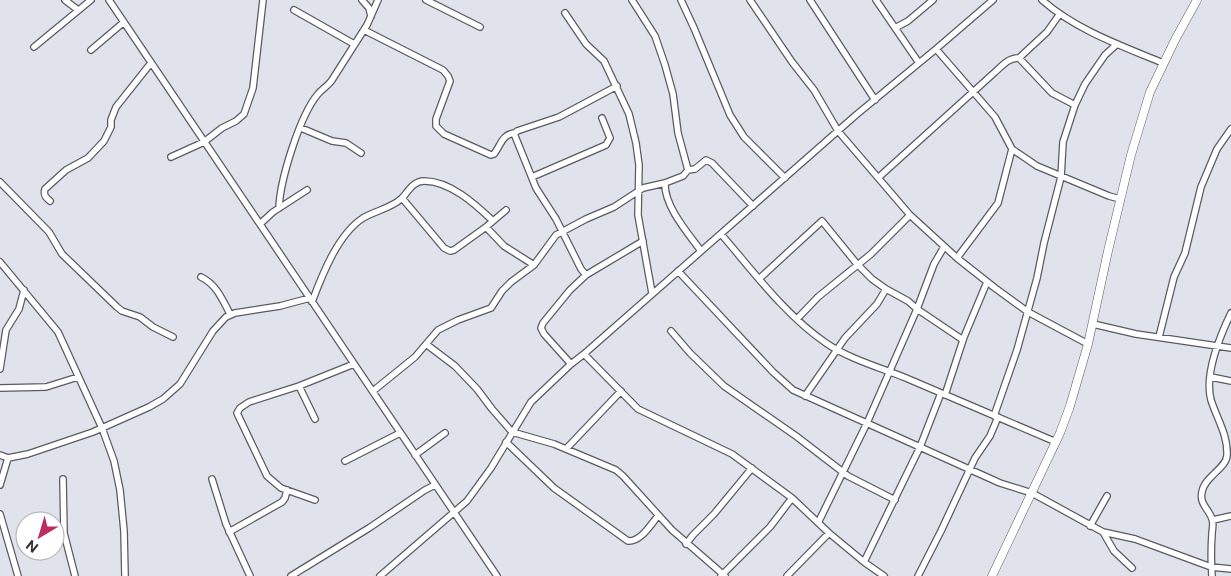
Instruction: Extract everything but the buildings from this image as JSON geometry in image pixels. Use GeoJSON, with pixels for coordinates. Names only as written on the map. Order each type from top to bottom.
{"type":"FeatureCollection","features":[{"type":"Feature","properties":{"kind":"street"},"geometry":{"type":"LineString","coordinates":[[65,0],[78,10]]}},
{"type":"Feature","properties":{"kind":"street"},"geometry":{"type":"LineString","coordinates":[[34,47],[90,0]]}},
{"type":"Feature","properties":{"kind":"street"},"geometry":{"type":"LineString","coordinates":[[108,0],[497,576]]}},
{"type":"Feature","properties":{"kind":"street"},"geometry":{"type":"LineString","coordinates":[[171,157],[204,142],[244,114],[253,88],[264,0]]}},
{"type":"Feature","properties":{"kind":"street"},"geometry":{"type":"LineString","coordinates":[[362,0],[369,8],[371,16]]}},
{"type":"Feature","properties":{"kind":"street"},"geometry":{"type":"LineString","coordinates":[[280,208],[282,184],[301,128],[318,94],[332,80],[364,30],[378,0]]}},
{"type":"Feature","properties":{"kind":"street"},"geometry":{"type":"LineString","coordinates":[[426,0],[480,27]]}},
{"type":"Feature","properties":{"kind":"street"},"geometry":{"type":"LineString","coordinates":[[632,0],[655,36],[665,65],[673,94],[678,133],[688,170]]}},
{"type":"Feature","properties":{"kind":"street"},"geometry":{"type":"LineString","coordinates":[[681,0],[734,123],[744,137],[785,178]]}},
{"type":"Feature","properties":{"kind":"street"},"geometry":{"type":"LineString","coordinates":[[750,0],[792,62],[814,90],[838,131],[910,215],[957,258],[1028,312],[1088,344]]}},
{"type":"Feature","properties":{"kind":"street"},"geometry":{"type":"LineString","coordinates":[[810,0],[875,100]]}},
{"type":"Feature","properties":{"kind":"street"},"geometry":{"type":"LineString","coordinates":[[876,0],[919,63]]}},
{"type":"Feature","properties":{"kind":"street"},"geometry":{"type":"LineString","coordinates":[[895,28],[908,21],[933,0]]}},
{"type":"Feature","properties":{"kind":"street"},"geometry":{"type":"LineString","coordinates":[[380,576],[454,513],[474,493],[531,402],[570,364],[584,354],[838,131],[993,0]]}},
{"type":"Feature","properties":{"kind":"street"},"geometry":{"type":"LineString","coordinates":[[1042,0],[1059,15],[1117,44],[1163,63]]}},
{"type":"Feature","properties":{"kind":"street"},"geometry":{"type":"LineString","coordinates":[[993,576],[1056,442],[1070,406],[1093,324],[1131,155],[1150,92],[1163,63],[1197,0]]}},
{"type":"Feature","properties":{"kind":"street"},"geometry":{"type":"LineString","coordinates":[[294,10],[354,44]]}},
{"type":"Feature","properties":{"kind":"street"},"geometry":{"type":"LineString","coordinates":[[564,13],[586,44],[604,62],[629,114],[635,136],[639,165],[638,215],[652,293]]}},
{"type":"Feature","properties":{"kind":"street"},"geometry":{"type":"LineString","coordinates":[[878,177],[1006,62],[1019,58],[1046,32],[1059,15]]}},
{"type":"Feature","properties":{"kind":"street"},"geometry":{"type":"LineString","coordinates":[[91,50],[124,22]]}},
{"type":"Feature","properties":{"kind":"street"},"geometry":{"type":"LineString","coordinates":[[364,30],[443,70],[450,81],[436,119],[438,130],[491,155],[496,151],[506,135],[559,117],[617,86]]}},
{"type":"Feature","properties":{"kind":"street"},"geometry":{"type":"LineString","coordinates":[[1105,55],[1108,39]]}},
{"type":"Feature","properties":{"kind":"street"},"geometry":{"type":"LineString","coordinates":[[918,576],[976,456],[994,430],[996,417],[1028,312],[1061,177],[1063,142],[1075,105],[1085,84],[1105,55],[1117,44]]}},
{"type":"Feature","properties":{"kind":"street"},"geometry":{"type":"LineString","coordinates":[[936,49],[1000,124],[1007,143],[1012,149],[1036,166],[1108,196],[1120,199]]}},
{"type":"Feature","properties":{"kind":"street"},"geometry":{"type":"LineString","coordinates":[[1019,58],[1052,93],[1075,105]]}},
{"type":"Feature","properties":{"kind":"street"},"geometry":{"type":"LineString","coordinates":[[50,202],[44,193],[45,189],[66,170],[88,158],[104,141],[111,127],[111,120],[116,107],[151,63]]}},
{"type":"Feature","properties":{"kind":"street"},"geometry":{"type":"LineString","coordinates":[[532,176],[606,145],[610,138],[602,118]]}},
{"type":"Feature","properties":{"kind":"street"},"geometry":{"type":"LineString","coordinates":[[301,128],[332,142],[346,143],[361,153]]}},
{"type":"Feature","properties":{"kind":"street"},"geometry":{"type":"LineString","coordinates":[[1158,337],[1174,277],[1184,253],[1201,187],[1217,149],[1231,129]]}},
{"type":"Feature","properties":{"kind":"street"},"geometry":{"type":"LineString","coordinates":[[515,133],[536,188],[586,275]]}},
{"type":"Feature","properties":{"kind":"street"},"geometry":{"type":"LineString","coordinates":[[1225,136],[1231,140]]}},
{"type":"Feature","properties":{"kind":"street"},"geometry":{"type":"LineString","coordinates":[[957,258],[998,203],[1005,169],[1012,149]]}},
{"type":"Feature","properties":{"kind":"street"},"geometry":{"type":"LineString","coordinates":[[373,391],[415,357],[438,330],[491,308],[502,291],[534,265],[551,240],[562,231],[614,207],[638,191],[683,176],[688,170],[695,169],[705,160],[708,160],[753,206]]}},
{"type":"Feature","properties":{"kind":"street"},"geometry":{"type":"LineString","coordinates":[[0,182],[49,232],[58,249],[67,260],[117,307],[140,317],[152,327],[173,337]]}},
{"type":"Feature","properties":{"kind":"street"},"geometry":{"type":"LineString","coordinates":[[311,300],[332,256],[349,230],[363,218],[402,198],[406,191],[420,182],[435,183],[461,194],[492,220]]}},
{"type":"Feature","properties":{"kind":"street"},"geometry":{"type":"LineString","coordinates":[[665,183],[664,191],[670,206],[701,251]]}},
{"type":"Feature","properties":{"kind":"street"},"geometry":{"type":"LineString","coordinates":[[260,224],[308,190]]}},
{"type":"Feature","properties":{"kind":"street"},"geometry":{"type":"LineString","coordinates":[[402,198],[444,248],[450,251],[486,227],[506,210]]}},
{"type":"Feature","properties":{"kind":"street"},"geometry":{"type":"LineString","coordinates":[[797,319],[818,297],[871,254],[910,215]]}},
{"type":"Feature","properties":{"kind":"street"},"geometry":{"type":"LineString","coordinates":[[760,278],[822,221],[857,264],[886,289],[908,301],[963,340]]}},
{"type":"Feature","properties":{"kind":"street"},"geometry":{"type":"LineString","coordinates":[[486,227],[504,246],[534,265]]}},
{"type":"Feature","properties":{"kind":"street"},"geometry":{"type":"LineString","coordinates":[[721,234],[797,319],[837,350],[1056,442]]}},
{"type":"Feature","properties":{"kind":"street"},"geometry":{"type":"LineString","coordinates":[[570,364],[544,334],[541,328],[543,322],[570,290],[586,275],[643,240]]}},
{"type":"Feature","properties":{"kind":"street"},"geometry":{"type":"LineString","coordinates":[[819,521],[867,423],[917,309],[934,264],[944,247]]}},
{"type":"Feature","properties":{"kind":"street"},"geometry":{"type":"LineString","coordinates":[[0,262],[58,332],[102,428],[114,461],[120,490],[124,531],[125,576]]}},
{"type":"Feature","properties":{"kind":"street"},"geometry":{"type":"LineString","coordinates":[[678,271],[778,377],[793,390],[1000,483],[1032,493],[1103,532],[1135,539],[1211,567],[1231,569]]}},
{"type":"Feature","properties":{"kind":"street"},"geometry":{"type":"LineString","coordinates":[[201,276],[209,281],[218,292],[230,314]]}},
{"type":"Feature","properties":{"kind":"street"},"geometry":{"type":"LineString","coordinates":[[864,562],[920,447],[987,282]]}},
{"type":"Feature","properties":{"kind":"street"},"geometry":{"type":"LineString","coordinates":[[805,396],[845,338],[877,304],[886,289]]}},
{"type":"Feature","properties":{"kind":"street"},"geometry":{"type":"LineString","coordinates":[[0,369],[2,339],[8,325],[20,309],[24,290]]}},
{"type":"Feature","properties":{"kind":"street"},"geometry":{"type":"LineString","coordinates":[[0,455],[8,458],[28,454],[102,428],[149,407],[175,390],[213,331],[230,314],[311,300]]}},
{"type":"Feature","properties":{"kind":"street"},"geometry":{"type":"LineString","coordinates":[[1212,576],[1212,520],[1204,507],[1201,494],[1208,480],[1224,463],[1227,455],[1225,438],[1211,399],[1210,389],[1216,346],[1231,313]]}},
{"type":"Feature","properties":{"kind":"street"},"geometry":{"type":"LineString","coordinates":[[1093,324],[1158,337],[1231,348]]}},
{"type":"Feature","properties":{"kind":"street"},"geometry":{"type":"LineString","coordinates":[[670,331],[724,386],[844,472],[895,500]]}},
{"type":"Feature","properties":{"kind":"street"},"geometry":{"type":"LineString","coordinates":[[426,344],[461,371],[512,432],[566,449],[616,470],[686,544],[723,575],[770,527],[792,498]]}},
{"type":"Feature","properties":{"kind":"street"},"geometry":{"type":"LineString","coordinates":[[584,354],[638,409],[732,454],[792,498],[876,574],[884,576]]}},
{"type":"Feature","properties":{"kind":"street"},"geometry":{"type":"LineString","coordinates":[[315,500],[282,488],[267,476],[237,413],[240,408],[249,402],[299,386],[354,364]]}},
{"type":"Feature","properties":{"kind":"street"},"geometry":{"type":"LineString","coordinates":[[1211,377],[1231,381]]}},
{"type":"Feature","properties":{"kind":"street"},"geometry":{"type":"LineString","coordinates":[[0,388],[46,387],[78,378]]}},
{"type":"Feature","properties":{"kind":"street"},"geometry":{"type":"LineString","coordinates":[[299,386],[315,419]]}},
{"type":"Feature","properties":{"kind":"street"},"geometry":{"type":"LineString","coordinates":[[566,449],[620,391]]}},
{"type":"Feature","properties":{"kind":"street"},"geometry":{"type":"LineString","coordinates":[[345,461],[400,432]]}},
{"type":"Feature","properties":{"kind":"street"},"geometry":{"type":"LineString","coordinates":[[415,455],[445,433]]}},
{"type":"Feature","properties":{"kind":"street"},"geometry":{"type":"LineString","coordinates":[[506,442],[554,488],[628,541],[633,542],[638,539],[658,516]]}},
{"type":"Feature","properties":{"kind":"street"},"geometry":{"type":"LineString","coordinates":[[0,485],[8,458]]}},
{"type":"Feature","properties":{"kind":"street"},"geometry":{"type":"LineString","coordinates":[[1224,463],[1231,466]]}},
{"type":"Feature","properties":{"kind":"street"},"geometry":{"type":"LineString","coordinates":[[686,544],[752,468]]}},
{"type":"Feature","properties":{"kind":"street"},"geometry":{"type":"LineString","coordinates":[[212,479],[229,532],[250,576]]}},
{"type":"Feature","properties":{"kind":"street"},"geometry":{"type":"LineString","coordinates":[[62,480],[64,533],[75,576]]}},
{"type":"Feature","properties":{"kind":"street"},"geometry":{"type":"LineString","coordinates":[[291,576],[435,485]]}},
{"type":"Feature","properties":{"kind":"street"},"geometry":{"type":"LineString","coordinates":[[229,532],[282,502],[287,490]]}},
{"type":"Feature","properties":{"kind":"street"},"geometry":{"type":"LineString","coordinates":[[1090,526],[1107,496]]}},
{"type":"Feature","properties":{"kind":"street"},"geometry":{"type":"LineString","coordinates":[[0,515],[18,576]]}},
{"type":"Feature","properties":{"kind":"street"},"geometry":{"type":"LineString","coordinates":[[1212,520],[1231,516]]}},
{"type":"Feature","properties":{"kind":"street"},"geometry":{"type":"LineString","coordinates":[[1103,532],[1110,546],[1132,568]]}},
{"type":"Feature","properties":{"kind":"street"},"geometry":{"type":"LineString","coordinates":[[787,576],[830,533]]}},
{"type":"Feature","properties":{"kind":"street"},"geometry":{"type":"LineString","coordinates":[[794,569],[800,576]]}}]}
